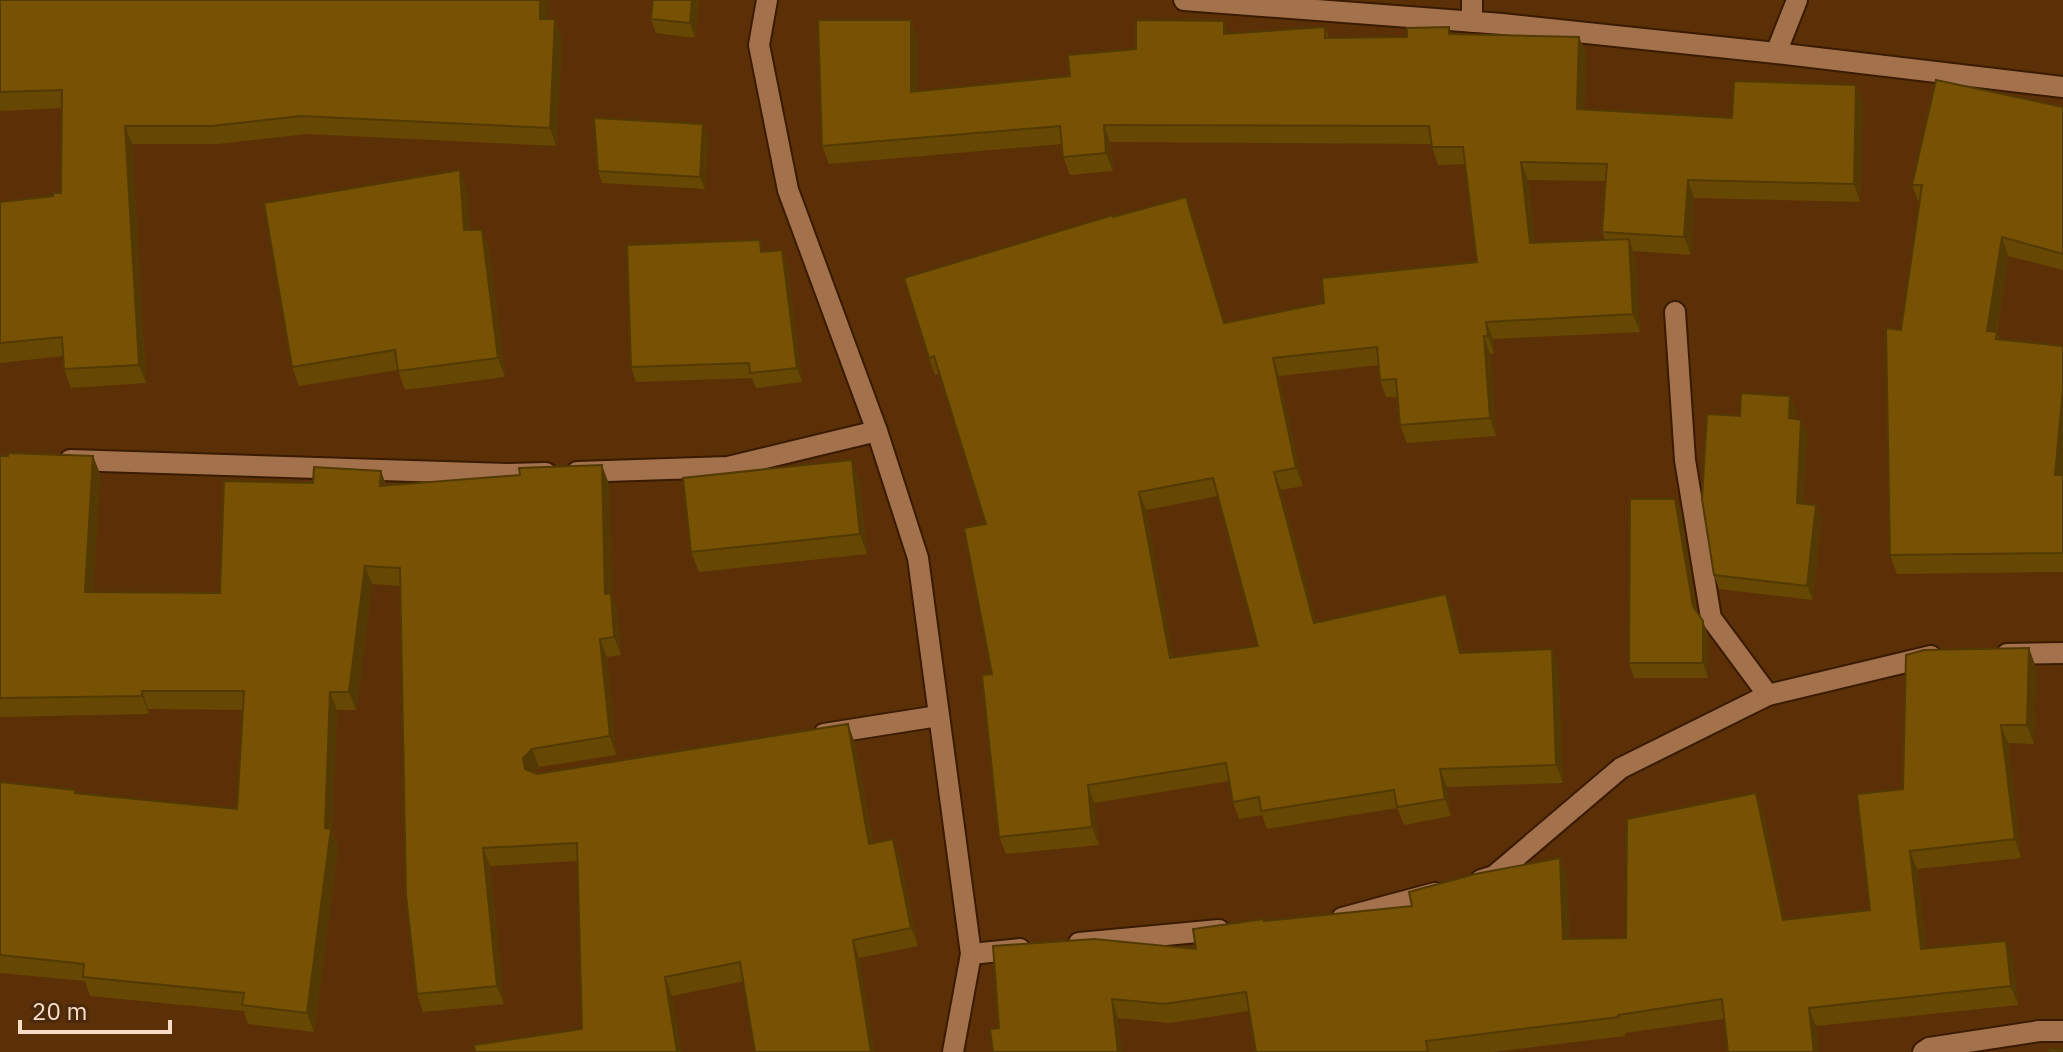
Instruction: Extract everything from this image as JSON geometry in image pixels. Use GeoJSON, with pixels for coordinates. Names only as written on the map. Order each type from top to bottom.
{"type":"FeatureCollection","features":[{"type":"Feature","properties":{"kind":"street"},"geometry":{"type":"LineString","coordinates":[[767,0],[759,45],[788,190],[877,431],[918,558],[971,954],[953,1052]]}},
{"type":"Feature","properties":{"kind":"street"},"geometry":{"type":"LineString","coordinates":[[1184,0],[1472,22],[1776,53],[2063,87]]}},
{"type":"Feature","properties":{"kind":"street"},"geometry":{"type":"LineString","coordinates":[[1472,0],[1472,22]]}},
{"type":"Feature","properties":{"kind":"street"},"geometry":{"type":"LineString","coordinates":[[1776,53],[1797,0]]}},
{"type":"Feature","properties":{"kind":"street"},"geometry":{"type":"LineString","coordinates":[[1675,312],[1685,460],[1711,618],[1768,695]]}},
{"type":"Feature","properties":{"kind":"street"},"geometry":{"type":"LineString","coordinates":[[46,460],[507,474],[728,467],[877,431]]}},
{"type":"Feature","properties":{"kind":"street"},"geometry":{"type":"LineString","coordinates":[[1988,655],[2063,653]]}},
{"type":"Feature","properties":{"kind":"street"},"geometry":{"type":"LineString","coordinates":[[1329,919],[1494,876],[1621,768],[1768,695],[1929,656],[1944,656]]}},
{"type":"Feature","properties":{"kind":"street"},"geometry":{"type":"LineString","coordinates":[[801,738],[938,716]]}},
{"type":"Feature","properties":{"kind":"street"},"geometry":{"type":"LineString","coordinates":[[1064,945],[1235,928]]}},
{"type":"Feature","properties":{"kind":"street"},"geometry":{"type":"LineString","coordinates":[[971,954],[1033,948]]}},
{"type":"Feature","properties":{"kind":"street"},"geometry":{"type":"LineString","coordinates":[[1923,1052],[1929,1048],[2007,1036],[2063,1031]]}},
{"type":"Feature","properties":{"kind":"building"},"geometry":{"type":"Polygon","coordinates":[[[0,0],[540,0],[540,19],[555,19],[550,128],[301,116],[211,126],[125,126],[139,365],[64,369],[62,337],[0,343],[0,202],[61,193],[62,90],[0,92],[0,0]]]}},
{"type":"Feature","properties":{"kind":"building"},"geometry":{"type":"Polygon","coordinates":[[[653,0],[692,0],[690,23],[651,19],[653,0]]]}},
{"type":"Feature","properties":{"kind":"building"},"geometry":{"type":"Polygon","coordinates":[[[818,20],[911,20],[911,92],[1070,76],[1068,55],[1136,49],[1136,20],[1224,21],[1224,34],[1325,27],[1325,38],[1407,37],[1407,28],[1449,27],[1449,34],[1579,37],[1577,109],[1732,118],[1734,81],[1856,85],[1854,184],[1688,180],[1684,237],[1602,232],[1607,164],[1521,162],[1530,243],[1629,239],[1633,314],[1486,322],[1488,336],[1484,336],[1490,418],[1400,425],[1396,379],[1380,380],[1377,347],[1273,358],[1296,468],[1274,472],[1314,623],[1446,594],[1460,653],[1552,649],[1556,765],[1440,769],[1445,799],[1397,807],[1394,790],[1261,811],[1259,797],[1233,802],[1226,763],[1088,785],[1092,827],[999,837],[982,675],[992,674],[964,528],[986,524],[934,356],[929,358],[904,278],[1113,215],[1186,197],[1224,323],[1324,303],[1322,278],[1477,262],[1463,147],[1432,147],[1429,126],[1104,125],[1106,153],[1063,157],[1060,126],[822,146],[818,20]],[[1213,478],[1139,492],[1170,658],[1258,646],[1213,478]]]}},
{"type":"Feature","properties":{"kind":"building"},"geometry":{"type":"Polygon","coordinates":[[[1936,80],[2063,107],[2063,254],[2002,237],[1987,331],[1997,332],[1996,339],[2063,346],[2063,388],[2055,475],[2063,475],[2063,553],[1890,555],[1886,328],[1901,330],[1922,185],[1912,185],[1936,80]]]}},
{"type":"Feature","properties":{"kind":"building"},"geometry":{"type":"Polygon","coordinates":[[[594,118],[703,124],[700,177],[598,171],[594,118]]]}},
{"type":"Feature","properties":{"kind":"building"},"geometry":{"type":"Polygon","coordinates":[[[460,170],[464,230],[482,230],[498,358],[398,371],[395,350],[292,367],[264,203],[460,170]]]}},
{"type":"Feature","properties":{"kind":"building"},"geometry":{"type":"Polygon","coordinates":[[[760,240],[761,252],[782,250],[797,368],[750,373],[749,363],[631,367],[627,245],[760,240]]]}},
{"type":"Feature","properties":{"kind":"building"},"geometry":{"type":"Polygon","coordinates":[[[1741,393],[1790,396],[1789,418],[1801,420],[1797,503],[1816,505],[1807,586],[1714,575],[1702,499],[1707,414],[1740,416],[1741,393]]]}},
{"type":"Feature","properties":{"kind":"building"},"geometry":{"type":"Polygon","coordinates":[[[8,453],[93,456],[85,592],[220,593],[224,481],[313,483],[314,467],[381,471],[380,486],[520,475],[519,468],[602,465],[605,594],[611,593],[614,637],[600,639],[610,736],[532,749],[523,758],[525,769],[537,774],[848,724],[869,844],[893,839],[911,928],[853,940],[871,1052],[755,1052],[740,962],[665,977],[677,1052],[475,1052],[474,1045],[582,1029],[577,843],[483,848],[497,986],[417,994],[406,895],[400,568],[365,566],[349,692],[330,692],[325,828],[331,829],[307,1013],[242,1005],[244,993],[83,977],[84,964],[0,955],[0,782],[75,790],[75,793],[237,809],[244,691],[142,691],[142,696],[0,698],[0,456],[8,456],[8,453]]]}},
{"type":"Feature","properties":{"kind":"building"},"geometry":{"type":"Polygon","coordinates":[[[852,460],[860,534],[691,552],[683,478],[852,460]]]}},
{"type":"Feature","properties":{"kind":"building"},"geometry":{"type":"Polygon","coordinates":[[[1630,499],[1675,499],[1693,606],[1703,621],[1703,663],[1629,663],[1630,499]]]}},
{"type":"Feature","properties":{"kind":"building"},"geometry":{"type":"Polygon","coordinates":[[[2029,648],[2027,725],[2001,725],[2015,839],[1910,851],[1921,949],[2006,941],[2011,986],[1809,1008],[1814,1052],[1728,1052],[1722,999],[1619,1017],[1426,1041],[1428,1052],[1256,1052],[1246,992],[1164,1004],[1112,999],[1118,1052],[993,1052],[990,1029],[999,1028],[993,946],[1094,939],[1196,949],[1193,929],[1264,919],[1412,906],[1409,892],[1475,874],[1560,858],[1563,939],[1626,938],[1627,819],[1756,793],[1783,920],[1870,910],[1857,794],[1903,789],[1906,655],[1924,650],[2029,648]]]}}]}
